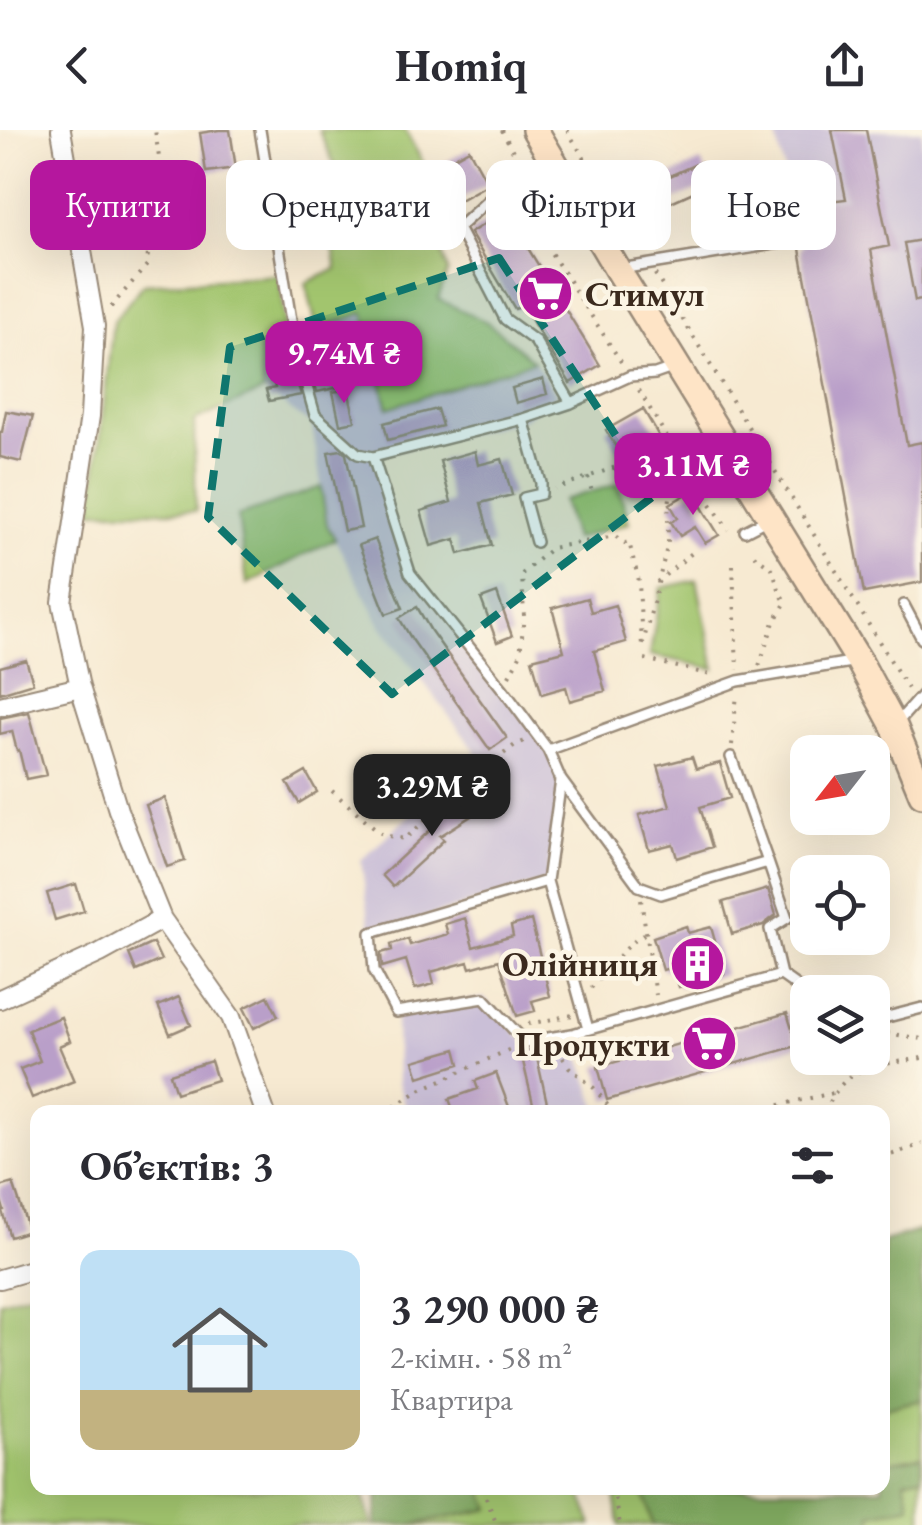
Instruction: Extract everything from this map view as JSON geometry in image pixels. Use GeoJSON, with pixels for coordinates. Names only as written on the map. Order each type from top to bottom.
{"type":"FeatureCollection","features":[{"type":"Feature","properties":{"kind":"main road"},"geometry":{"type":"LineString","coordinates":[[535,130],[859,661],[894,726],[922,794]]}},
{"type":"Feature","properties":{"kind":"street"},"geometry":{"type":"LineString","coordinates":[[60,130],[95,326],[90,416],[62,602],[80,687],[118,810],[162,919],[231,1017],[263,1105]]}},
{"type":"Feature","properties":{"kind":"street"},"geometry":{"type":"LineString","coordinates":[[0,706],[80,687]]}},
{"type":"Feature","properties":{"kind":"street"},"geometry":{"type":"LineString","coordinates":[[0,999],[100,953],[162,919]]}},
{"type":"Feature","properties":{"kind":"street"},"geometry":{"type":"LineString","coordinates":[[0,1279],[30,1270]]}},
{"type":"Feature","properties":{"kind":"lane"},"geometry":{"type":"LineString","coordinates":[[260,130],[295,344],[316,415],[358,454],[373,456],[523,419],[571,403],[630,376],[655,374],[678,366]]}},
{"type":"Feature","properties":{"kind":"lane"},"geometry":{"type":"LineString","coordinates":[[486,202],[458,228],[505,319],[535,342],[571,403]]}},
{"type":"Feature","properties":{"kind":"lane"},"geometry":{"type":"LineString","coordinates":[[617,269],[730,250]]}},
{"type":"Feature","properties":{"kind":"lane"},"geometry":{"type":"LineString","coordinates":[[523,419],[541,483],[541,494],[524,498],[536,542]]}},
{"type":"Feature","properties":{"kind":"lane"},"geometry":{"type":"LineString","coordinates":[[373,456],[410,573],[538,736],[561,780],[638,886],[661,894],[768,862]]}},
{"type":"Feature","properties":{"kind":"lane"},"geometry":{"type":"LineString","coordinates":[[745,531],[770,517]]}},
{"type":"Feature","properties":{"kind":"lane"},"geometry":{"type":"LineString","coordinates":[[904,605],[922,639]]}},
{"type":"Feature","properties":{"kind":"lane"},"geometry":{"type":"LineString","coordinates":[[548,750],[738,681],[859,661]]}},
{"type":"Feature","properties":{"kind":"lane"},"geometry":{"type":"LineString","coordinates":[[894,726],[919,698]]}},
{"type":"Feature","properties":{"kind":"lane"},"geometry":{"type":"LineString","coordinates":[[731,757],[787,918],[770,929],[781,976],[790,982]]}},
{"type":"Feature","properties":{"kind":"lane"},"geometry":{"type":"LineString","coordinates":[[561,780],[546,881],[588,1029]]}},
{"type":"Feature","properties":{"kind":"lane"},"geometry":{"type":"LineString","coordinates":[[546,881],[371,933],[374,970],[396,1012],[484,998],[525,1042],[588,1029],[781,976]]}},
{"type":"Feature","properties":{"kind":"lane"},"geometry":{"type":"LineString","coordinates":[[890,1016],[922,1008]]}},
{"type":"Feature","properties":{"kind":"path"},"geometry":{"type":"LineString","coordinates":[[95,326],[146,265],[152,204],[163,186],[155,130]]}},
{"type":"Feature","properties":{"kind":"path"},"geometry":{"type":"LineString","coordinates":[[502,130],[517,160]]}},
{"type":"Feature","properties":{"kind":"path"},"geometry":{"type":"LineString","coordinates":[[568,130],[919,698]]}},
{"type":"Feature","properties":{"kind":"path"},"geometry":{"type":"LineString","coordinates":[[549,250],[729,530]]}},
{"type":"Feature","properties":{"kind":"path"},"geometry":{"type":"LineString","coordinates":[[541,494],[672,446]]}},
{"type":"Feature","properties":{"kind":"path"},"geometry":{"type":"LineString","coordinates":[[615,469],[671,489],[693,478]]}},
{"type":"Feature","properties":{"kind":"path"},"geometry":{"type":"LineString","coordinates":[[588,477],[592,492]]}},
{"type":"Feature","properties":{"kind":"path"},"geometry":{"type":"LineString","coordinates":[[502,688],[520,655],[524,618],[522,574],[551,548],[615,536],[629,542],[640,581],[642,648],[668,544],[671,489]]}},
{"type":"Feature","properties":{"kind":"path"},"geometry":{"type":"LineString","coordinates":[[658,582],[692,554]]}},
{"type":"Feature","properties":{"kind":"path"},"geometry":{"type":"LineString","coordinates":[[645,660],[738,681],[758,668],[774,622],[786,602],[772,568],[754,554]]}},
{"type":"Feature","properties":{"kind":"path"},"geometry":{"type":"LineString","coordinates":[[731,757],[738,681],[733,565]]}},
{"type":"Feature","properties":{"kind":"path"},"geometry":{"type":"LineString","coordinates":[[332,791],[383,834],[405,839],[503,754],[538,736]]}},
{"type":"Feature","properties":{"kind":"path"},"geometry":{"type":"LineString","coordinates":[[638,886],[658,1009]]}},
{"type":"Feature","properties":{"kind":"path"},"geometry":{"type":"LineString","coordinates":[[890,1033],[922,1039]]}},
{"type":"Feature","properties":{"kind":"path"},"geometry":{"type":"LineString","coordinates":[[549,1038],[569,1067],[607,1105]]}},
{"type":"Feature","properties":{"kind":"path"},"geometry":{"type":"LineString","coordinates":[[396,1105],[525,1042]]}},
{"type":"Feature","properties":{"kind":"path"},"geometry":{"type":"LineString","coordinates":[[890,1064],[922,1058]]}},
{"type":"Feature","properties":{"kind":"path"},"geometry":{"type":"LineString","coordinates":[[829,1105],[833,1093],[851,1075]]}},
{"type":"Feature","properties":{"kind":"path"},"geometry":{"type":"LineString","coordinates":[[779,1105],[833,1093]]}},
{"type":"Feature","properties":{"kind":"path"},"geometry":{"type":"LineString","coordinates":[[890,1155],[922,1144]]}},
{"type":"Feature","properties":{"kind":"path"},"geometry":{"type":"LineString","coordinates":[[485,1495],[497,1525]]}},
{"type":"Feature","properties":{"kind":"path"},"geometry":{"type":"LineString","coordinates":[[615,1495],[620,1525]]}},
{"type":"Feature","properties":{"kind":"highlighted area"},"geometry":{"type":"Polygon","coordinates":[[[499,258],[655,495],[392,694],[208,517],[230,347],[499,258]]]}},
{"type":"Feature","properties":{"kind":"shaded area"},"geometry":{"type":"Polygon","coordinates":[[[774,130],[922,130],[922,582],[864,593],[802,250],[836,250],[836,160],[782,160],[774,130]]]}},
{"type":"Feature","properties":{"kind":"shaded area"},"geometry":{"type":"Polygon","coordinates":[[[364,313],[389,407],[534,361],[557,394],[523,419],[374,456],[410,573],[548,750],[561,780],[547,881],[371,933],[361,860],[477,753],[382,627],[327,525],[312,425],[264,391],[260,349],[364,313]]]}},
{"type":"Feature","properties":{"kind":"shaded area"},"geometry":{"type":"Polygon","coordinates":[[[484,998],[525,1042],[572,1034],[597,1105],[405,1105],[397,1083],[396,1012],[484,998]]]}},
{"type":"Feature","properties":{"kind":"green space"},"geometry":{"type":"Polygon","coordinates":[[[319,130],[405,130],[422,160],[332,160],[319,130]]]}},
{"type":"Feature","properties":{"kind":"green space"},"geometry":{"type":"Polygon","coordinates":[[[334,250],[441,250],[448,271],[438,299],[487,322],[534,361],[388,408],[364,313],[317,329],[306,283],[337,269],[334,250]]]}},
{"type":"Feature","properties":{"kind":"green space"},"geometry":{"type":"Polygon","coordinates":[[[280,275],[285,341],[260,349],[264,391],[194,421],[196,511],[92,511],[113,322],[143,284],[280,275]]]}},
{"type":"Feature","properties":{"kind":"green space"},"geometry":{"type":"Polygon","coordinates":[[[618,484],[629,523],[574,539],[563,500],[618,484]]]}},
{"type":"Feature","properties":{"kind":"green space"},"geometry":{"type":"Polygon","coordinates":[[[321,487],[327,525],[335,539],[247,584],[238,516],[321,487]]]}},
{"type":"Feature","properties":{"kind":"green space"},"geometry":{"type":"Polygon","coordinates":[[[697,580],[715,669],[650,655],[661,588],[697,580]]]}},
{"type":"Feature","properties":{"kind":"green space"},"geometry":{"type":"Polygon","coordinates":[[[922,1230],[922,1400],[890,1407],[890,1239],[922,1230]]]}},
{"type":"Feature","properties":{"kind":"green space"},"geometry":{"type":"Polygon","coordinates":[[[30,1293],[30,1495],[362,1495],[372,1525],[0,1525],[0,1301],[30,1293]]]}},
{"type":"Feature","properties":{"kind":"green space"},"geometry":{"type":"Polygon","coordinates":[[[922,1400],[922,1456],[890,1462],[890,1407],[922,1400]]]}},
{"type":"Feature","properties":{"kind":"green space"},"geometry":{"type":"Polygon","coordinates":[[[922,1456],[922,1476],[905,1480],[911,1506],[872,1514],[872,1525],[653,1525],[643,1495],[890,1495],[890,1462],[922,1456]]]}},
{"type":"Feature","properties":{"kind":"green space"},"geometry":{"type":"Polygon","coordinates":[[[922,1476],[922,1525],[872,1525],[871,1514],[910,1506],[905,1479],[922,1476]]]}},
{"type":"Feature","properties":{"kind":"green space"},"geometry":{"type":"Polygon","coordinates":[[[377,1495],[485,1495],[490,1509],[411,1525],[375,1525],[377,1495]]]}},
{"type":"Feature","properties":{"kind":"green space"},"geometry":{"type":"Polygon","coordinates":[[[484,1495],[581,1495],[592,1525],[411,1525],[489,1509],[484,1495]]]}},
{"type":"Feature","properties":{"kind":"green space"},"geometry":{"type":"Polygon","coordinates":[[[615,1495],[643,1495],[653,1525],[620,1525],[615,1495]]]}},
{"type":"Feature","properties":{"kind":"building"},"geometry":{"type":"Polygon","coordinates":[[[230,130],[235,160],[226,160],[226,169],[206,172],[200,133],[230,130]]]}},
{"type":"Feature","properties":{"kind":"building"},"geometry":{"type":"Polygon","coordinates":[[[832,130],[866,130],[889,246],[871,250],[907,445],[922,442],[922,582],[864,593],[800,250],[836,250],[836,200],[846,199],[832,130]]]}},
{"type":"Feature","properties":{"kind":"building"},"geometry":{"type":"Polygon","coordinates":[[[469,149],[486,185],[466,196],[466,160],[450,160],[469,149]]]}},
{"type":"Feature","properties":{"kind":"building"},"geometry":{"type":"Polygon","coordinates":[[[691,166],[691,193],[671,202],[671,175],[691,166]]]}},
{"type":"Feature","properties":{"kind":"building"},"geometry":{"type":"Polygon","coordinates":[[[486,223],[486,250],[529,250],[600,365],[570,383],[523,306],[515,309],[470,233],[486,223]]]}},
{"type":"Feature","properties":{"kind":"building"},"geometry":{"type":"Polygon","coordinates":[[[922,240],[922,300],[915,301],[904,243],[922,240]]]}},
{"type":"Feature","properties":{"kind":"building"},"geometry":{"type":"Polygon","coordinates":[[[286,355],[291,383],[297,382],[301,395],[269,401],[266,390],[275,388],[269,358],[286,355]]]}},
{"type":"Feature","properties":{"kind":"building"},"geometry":{"type":"Polygon","coordinates":[[[341,370],[345,386],[317,392],[313,378],[341,370]]]}},
{"type":"Feature","properties":{"kind":"building"},"geometry":{"type":"Polygon","coordinates":[[[543,379],[547,394],[516,403],[512,388],[543,379]]]}},
{"type":"Feature","properties":{"kind":"building"},"geometry":{"type":"Polygon","coordinates":[[[348,389],[355,421],[340,424],[333,392],[348,389]]]}},
{"type":"Feature","properties":{"kind":"building"},"geometry":{"type":"Polygon","coordinates":[[[437,409],[442,426],[388,440],[384,423],[437,409]]]}},
{"type":"Feature","properties":{"kind":"building"},"geometry":{"type":"Polygon","coordinates":[[[643,409],[663,443],[626,464],[606,430],[643,409]]]}},
{"type":"Feature","properties":{"kind":"building"},"geometry":{"type":"Polygon","coordinates":[[[6,411],[33,416],[21,462],[0,457],[0,432],[6,411]]]}},
{"type":"Feature","properties":{"kind":"building"},"geometry":{"type":"Polygon","coordinates":[[[341,450],[346,454],[361,528],[344,531],[328,452],[341,450]]]}},
{"type":"Feature","properties":{"kind":"building"},"geometry":{"type":"Polygon","coordinates":[[[475,451],[478,465],[502,459],[512,495],[481,503],[492,545],[459,554],[455,539],[431,546],[421,511],[451,502],[440,461],[475,451]]]}},
{"type":"Feature","properties":{"kind":"building"},"geometry":{"type":"Polygon","coordinates":[[[692,491],[719,535],[705,543],[695,527],[680,536],[671,522],[678,518],[670,504],[692,491]]]}},
{"type":"Feature","properties":{"kind":"building"},"geometry":{"type":"Polygon","coordinates":[[[375,539],[403,608],[386,614],[359,545],[375,539]]]}},
{"type":"Feature","properties":{"kind":"building"},"geometry":{"type":"Polygon","coordinates":[[[497,593],[512,636],[497,642],[481,599],[497,593]]]}},
{"type":"Feature","properties":{"kind":"building"},"geometry":{"type":"Polygon","coordinates":[[[587,598],[591,612],[615,605],[626,642],[594,651],[605,691],[570,701],[566,687],[542,694],[532,659],[564,651],[552,608],[587,598]]]}},
{"type":"Feature","properties":{"kind":"building"},"geometry":{"type":"Polygon","coordinates":[[[417,607],[507,738],[490,750],[399,618],[417,607]]]}},
{"type":"Feature","properties":{"kind":"building"},"geometry":{"type":"Polygon","coordinates":[[[26,660],[33,683],[0,693],[0,667],[26,660]]]}},
{"type":"Feature","properties":{"kind":"building"},"geometry":{"type":"Polygon","coordinates":[[[29,712],[46,775],[26,779],[12,731],[0,734],[0,718],[29,712]]]}},
{"type":"Feature","properties":{"kind":"building"},"geometry":{"type":"Polygon","coordinates":[[[692,757],[696,769],[720,763],[730,798],[700,807],[712,847],[677,858],[673,844],[649,850],[639,815],[670,806],[658,766],[692,757]]]}},
{"type":"Feature","properties":{"kind":"building"},"geometry":{"type":"Polygon","coordinates":[[[306,772],[317,792],[299,803],[287,783],[306,772]]]}},
{"type":"Feature","properties":{"kind":"building"},"geometry":{"type":"Polygon","coordinates":[[[473,794],[482,809],[440,836],[444,840],[393,887],[382,875],[441,820],[438,816],[473,794]]]}},
{"type":"Feature","properties":{"kind":"building"},"geometry":{"type":"Polygon","coordinates":[[[165,798],[185,861],[167,867],[146,805],[165,798]]]}},
{"type":"Feature","properties":{"kind":"building"},"geometry":{"type":"Polygon","coordinates":[[[76,884],[84,911],[55,920],[47,893],[76,884]]]}},
{"type":"Feature","properties":{"kind":"building"},"geometry":{"type":"Polygon","coordinates":[[[768,889],[776,915],[763,925],[732,934],[723,902],[768,889]]]}},
{"type":"Feature","properties":{"kind":"building"},"geometry":{"type":"Polygon","coordinates":[[[465,918],[473,947],[513,936],[511,926],[531,920],[550,996],[532,1001],[535,1011],[517,1016],[499,960],[470,968],[468,962],[431,972],[434,984],[415,989],[406,960],[382,967],[381,953],[392,950],[391,944],[408,939],[410,945],[448,934],[445,924],[465,918]]]}},
{"type":"Feature","properties":{"kind":"building"},"geometry":{"type":"Polygon","coordinates":[[[686,926],[688,933],[711,927],[724,974],[679,987],[673,967],[663,970],[653,937],[686,926]]]}},
{"type":"Feature","properties":{"kind":"building"},"geometry":{"type":"Polygon","coordinates":[[[153,943],[161,960],[136,971],[129,954],[153,943]]]}},
{"type":"Feature","properties":{"kind":"building"},"geometry":{"type":"Polygon","coordinates":[[[268,996],[278,1016],[254,1028],[244,1008],[268,996]]]}},
{"type":"Feature","properties":{"kind":"building"},"geometry":{"type":"Polygon","coordinates":[[[179,997],[191,1025],[170,1034],[158,1006],[179,997]]]}},
{"type":"Feature","properties":{"kind":"building"},"geometry":{"type":"Polygon","coordinates":[[[787,1013],[790,1023],[790,1048],[607,1100],[598,1067],[787,1013]]]}},
{"type":"Feature","properties":{"kind":"building"},"geometry":{"type":"Polygon","coordinates":[[[61,1017],[70,1041],[59,1046],[74,1081],[32,1098],[20,1069],[40,1061],[28,1030],[61,1017]]]}},
{"type":"Feature","properties":{"kind":"building"},"geometry":{"type":"Polygon","coordinates":[[[456,1049],[460,1064],[419,1077],[414,1061],[456,1049]]]}},
{"type":"Feature","properties":{"kind":"building"},"geometry":{"type":"Polygon","coordinates":[[[535,1049],[547,1105],[533,1105],[521,1053],[535,1049]]]}},
{"type":"Feature","properties":{"kind":"building"},"geometry":{"type":"Polygon","coordinates":[[[211,1061],[217,1080],[176,1093],[170,1074],[211,1061]]]}},
{"type":"Feature","properties":{"kind":"building"},"geometry":{"type":"Polygon","coordinates":[[[496,1073],[508,1105],[451,1105],[449,1099],[478,1089],[475,1081],[496,1073]]]}},
{"type":"Feature","properties":{"kind":"building"},"geometry":{"type":"Polygon","coordinates":[[[13,1183],[29,1231],[10,1237],[0,1187],[13,1183]]]}},
{"type":"Feature","properties":{"kind":"place","name":"Стимул"},"geometry":{"type":"Point","coordinates":[546,294]}},
{"type":"Feature","properties":{"kind":"place","name":"Олійниця"},"geometry":{"type":"Point","coordinates":[697,964]}},
{"type":"Feature","properties":{"kind":"place","name":"Продукти"},"geometry":{"type":"Point","coordinates":[709,1044]}}]}
